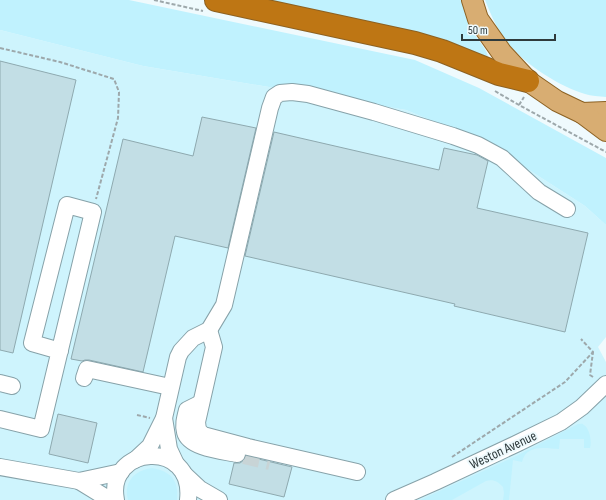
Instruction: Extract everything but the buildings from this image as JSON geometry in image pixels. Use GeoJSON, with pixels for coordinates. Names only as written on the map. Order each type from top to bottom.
{"type":"FeatureCollection","features":[{"type":"Feature","properties":{"kind":"highway"},"geometry":{"type":"LineString","coordinates":[[216,0],[415,43],[442,51],[499,74],[528,81]]}},
{"type":"Feature","properties":{"kind":"main road"},"geometry":{"type":"LineString","coordinates":[[472,0],[478,19],[502,54],[528,81],[557,101],[582,112],[606,131]]}},
{"type":"Feature","properties":{"kind":"main road"},"geometry":{"type":"LineString","coordinates":[[582,112],[606,112]]}},
{"type":"Feature","properties":{"kind":"street"},"geometry":{"type":"LineString","coordinates":[[135,460],[150,446],[157,418],[170,387],[181,351],[193,338],[209,330],[224,305],[270,108],[274,98],[280,93],[292,92],[308,94],[374,112],[478,144],[502,158],[540,192],[567,208]]}},
{"type":"Feature","properties":{"kind":"street"},"geometry":{"type":"LineString","coordinates":[[0,419],[40,429],[60,351],[93,212],[67,205],[32,343],[60,351]]}},
{"type":"Feature","properties":{"kind":"street"},"geometry":{"type":"LineString","coordinates":[[209,330],[214,347],[197,422],[198,430],[203,435],[357,472]]}},
{"type":"Feature","properties":{"kind":"street"},"geometry":{"type":"LineString","coordinates":[[84,378],[87,369],[115,380],[170,387]]}},
{"type":"Feature","properties":{"kind":"street","name":"Weston Avenue"},"geometry":{"type":"LineString","coordinates":[[394,500],[561,422],[582,407],[605,385]]}},
{"type":"Feature","properties":{"kind":"street"},"geometry":{"type":"LineString","coordinates":[[201,403],[187,410],[184,421],[186,434],[194,443],[206,448],[244,456]]}},
{"type":"Feature","properties":{"kind":"street"},"geometry":{"type":"LineString","coordinates":[[157,418],[169,449],[188,488],[188,500]]}},
{"type":"Feature","properties":{"kind":"street"},"geometry":{"type":"LineString","coordinates":[[116,500],[115,488],[117,480],[121,472],[128,464],[145,456],[155,456],[164,458],[180,469],[200,489],[219,500]]}},
{"type":"Feature","properties":{"kind":"street"},"geometry":{"type":"LineString","coordinates":[[270,462],[309,470],[325,465]]}},
{"type":"Feature","properties":{"kind":"street"},"geometry":{"type":"LineString","coordinates":[[0,467],[79,481],[110,500]]}},
{"type":"Feature","properties":{"kind":"street"},"geometry":{"type":"LineString","coordinates":[[79,481],[121,472]]}},
{"type":"Feature","properties":{"kind":"path"},"geometry":{"type":"LineString","coordinates":[[0,48],[60,62],[114,79],[118,92],[118,118],[93,212]]}},
{"type":"Feature","properties":{"kind":"path"},"geometry":{"type":"LineString","coordinates":[[518,105],[606,152]]}},
{"type":"Feature","properties":{"kind":"path"},"geometry":{"type":"LineString","coordinates":[[581,340],[593,352]]}},
{"type":"Feature","properties":{"kind":"path"},"geometry":{"type":"LineString","coordinates":[[593,352],[590,375],[599,379],[605,385]]}},
{"type":"Feature","properties":{"kind":"path"},"geometry":{"type":"LineString","coordinates":[[448,460],[565,382],[593,352]]}},
{"type":"Feature","properties":{"kind":"path"},"geometry":{"type":"LineString","coordinates":[[137,415],[157,418]]}},
{"type":"Feature","properties":{"kind":"shaded area"},"geometry":{"type":"Polygon","coordinates":[[[0,0],[129,0],[415,60],[479,88],[606,158],[606,225],[585,206],[490,145],[406,110],[143,66],[0,30],[0,0]]]}},
{"type":"Feature","properties":{"kind":"shaded area"},"geometry":{"type":"Polygon","coordinates":[[[262,0],[462,0],[474,33],[485,49],[488,58],[262,0]]]}},
{"type":"Feature","properties":{"kind":"shaded area"},"geometry":{"type":"Polygon","coordinates":[[[485,0],[606,0],[606,97],[587,95],[563,85],[551,79],[528,63],[509,45],[495,23],[485,0]]]}},
{"type":"Feature","properties":{"kind":"shaded area"},"geometry":{"type":"Polygon","coordinates":[[[0,30],[143,66],[406,110],[490,145],[585,206],[606,225],[606,337],[598,347],[606,362],[606,500],[0,500],[0,30]]]}},
{"type":"Feature","properties":{"kind":"shaded area"},"geometry":{"type":"Polygon","coordinates":[[[578,424],[583,424],[588,429],[591,439],[590,448],[584,448],[584,439],[560,439],[559,449],[537,448],[528,452],[524,456],[522,462],[513,460],[509,500],[503,500],[503,487],[498,482],[491,480],[486,481],[452,500],[420,500],[518,455],[578,424]]]}},
{"type":"Feature","properties":{"kind":"shaded area"},"geometry":{"type":"Polygon","coordinates":[[[152,468],[159,469],[169,474],[177,487],[177,500],[128,500],[127,488],[132,478],[140,471],[152,468]]]}},
{"type":"Feature","properties":{"kind":"tunnel"},"geometry":{"type":"LineString","coordinates":[[244,456],[270,462]]}}]}
